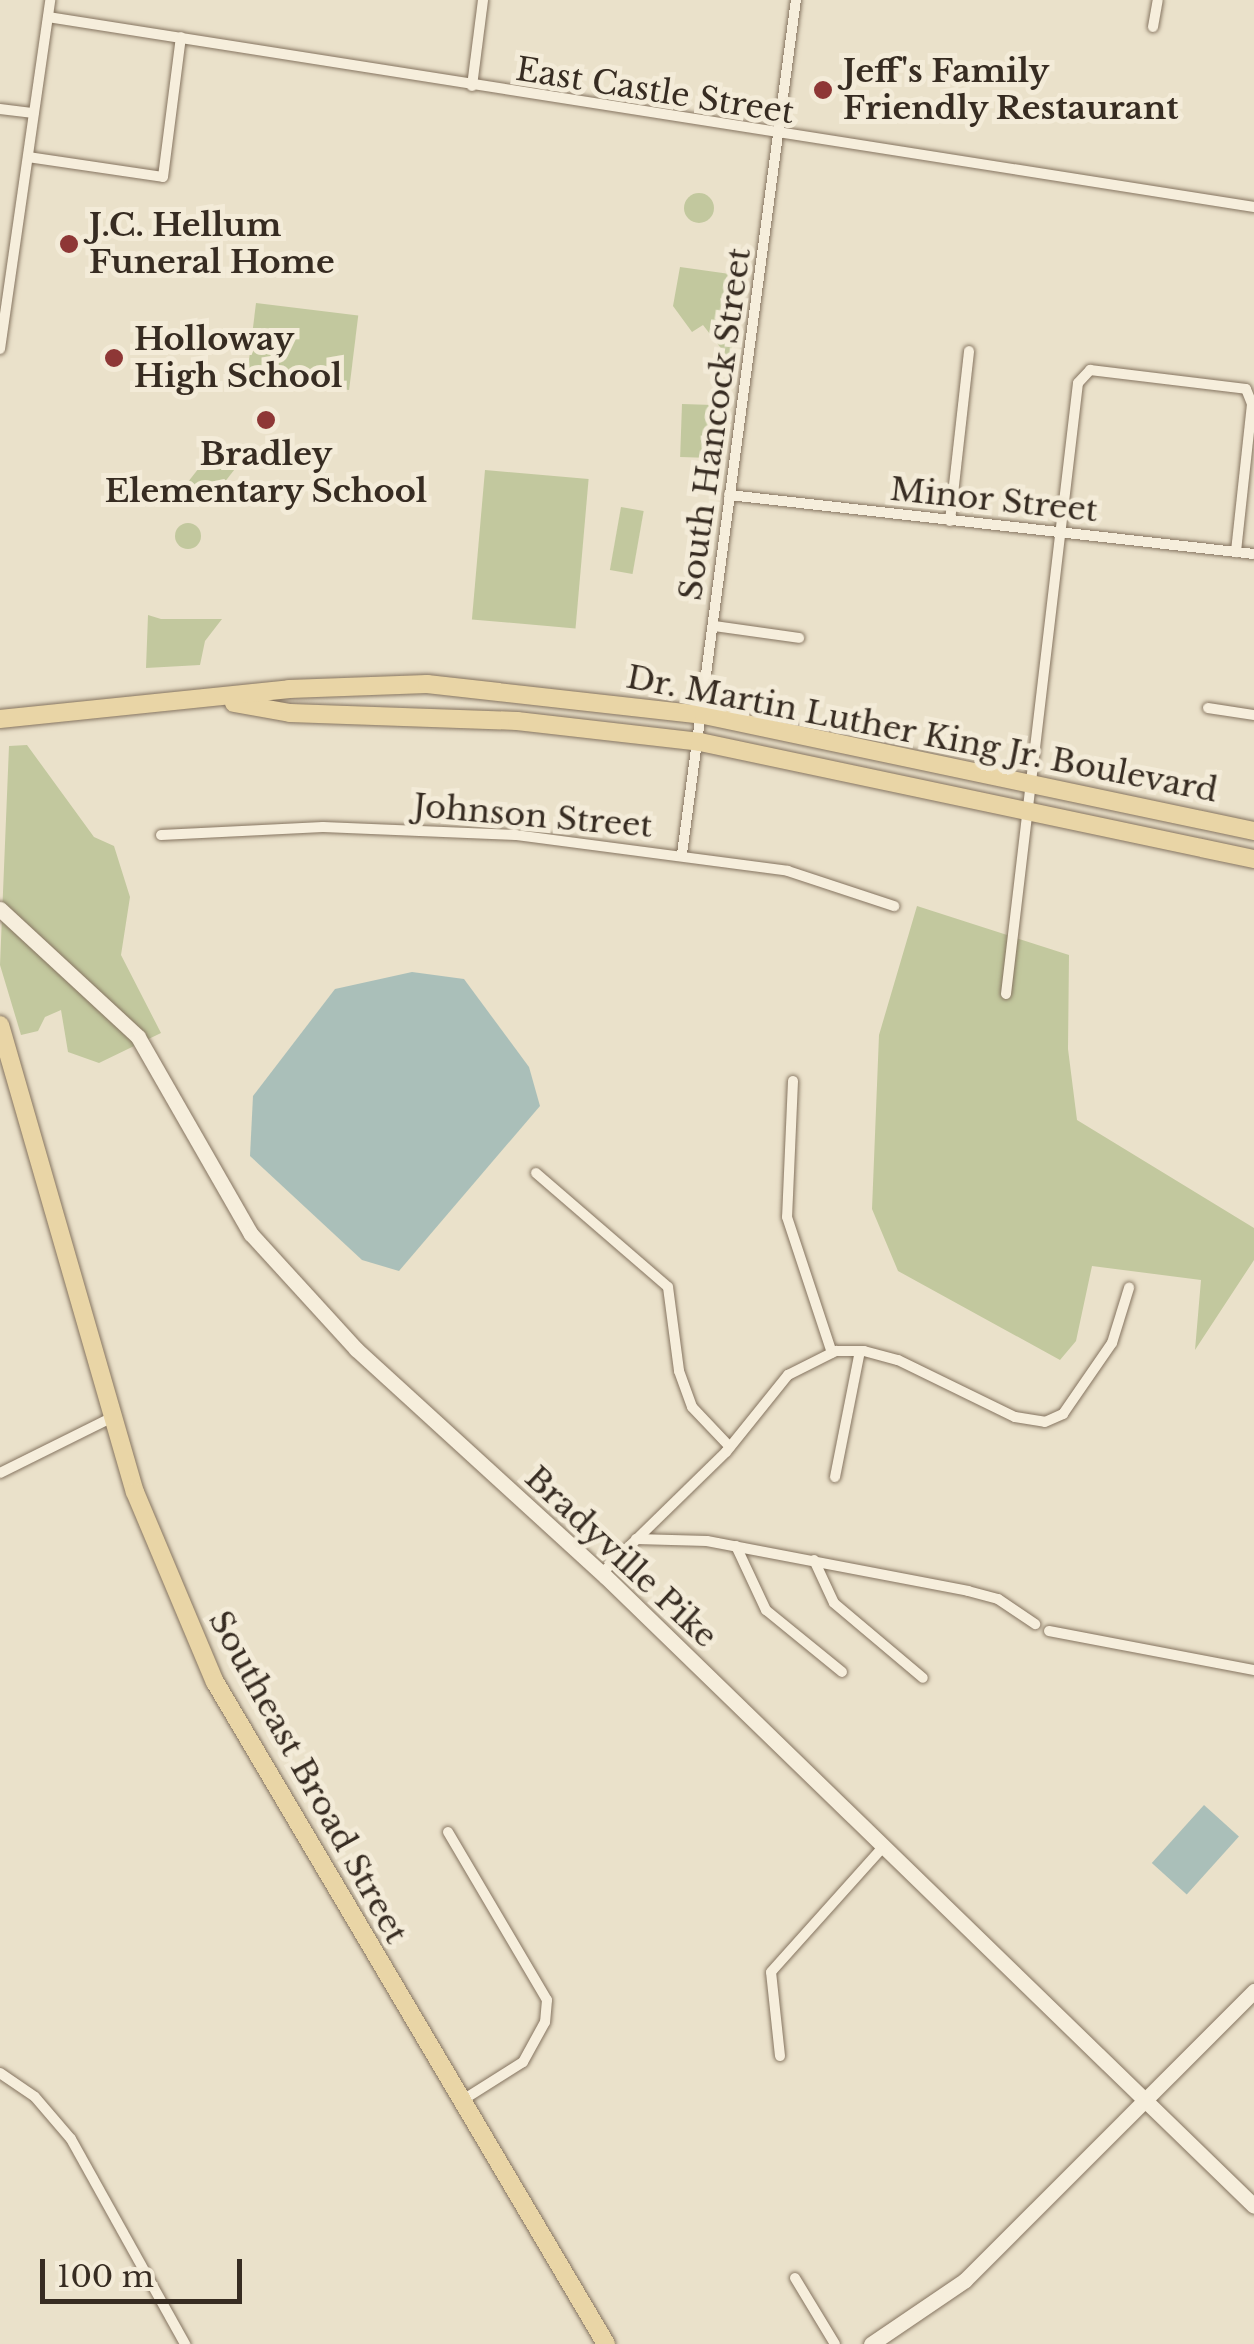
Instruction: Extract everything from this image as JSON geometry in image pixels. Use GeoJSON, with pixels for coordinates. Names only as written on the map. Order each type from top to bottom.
{"type":"FeatureCollection","features":[{"type":"Feature","properties":{"kind":"main road","name":"Dr. Martin Luther King Jr. Boulevard"},"geometry":{"type":"LineString","coordinates":[[0,719],[219,700],[289,689],[427,684],[704,715],[1030,780],[1254,830]]}},
{"type":"Feature","properties":{"kind":"main road","name":"Dr. Martin Luther King Jr. Boulevard"},"geometry":{"type":"LineString","coordinates":[[219,700],[290,713],[517,721],[700,742],[1254,859]]}},
{"type":"Feature","properties":{"kind":"main road","name":"Bradyville Pike"},"geometry":{"type":"LineString","coordinates":[[0,909],[138,1037],[241,1218],[284,1274],[356,1349],[602,1574],[1254,2206]]}},
{"type":"Feature","properties":{"kind":"main road","name":"Southeast Broad Street"},"geometry":{"type":"LineString","coordinates":[[0,1024],[113,1417],[170,1584],[217,1686],[606,2344]]}},
{"type":"Feature","properties":{"kind":"main road"},"geometry":{"type":"LineString","coordinates":[[870,2344],[965,2280],[1254,1991]]}},
{"type":"Feature","properties":{"kind":"street"},"geometry":{"type":"LineString","coordinates":[[0,348],[50,0]]}},
{"type":"Feature","properties":{"kind":"street"},"geometry":{"type":"LineString","coordinates":[[472,86],[483,0]]}},
{"type":"Feature","properties":{"kind":"street","name":"South Hancock Street"},"geometry":{"type":"LineString","coordinates":[[682,854],[704,715],[729,495],[796,0]]}},
{"type":"Feature","properties":{"kind":"street"},"geometry":{"type":"LineString","coordinates":[[1153,27],[1158,0]]}},
{"type":"Feature","properties":{"kind":"street","name":"East Castle Street"},"geometry":{"type":"LineString","coordinates":[[48,17],[779,137],[1254,207]]}},
{"type":"Feature","properties":{"kind":"street"},"geometry":{"type":"LineString","coordinates":[[28,157],[163,177],[180,37]]}},
{"type":"Feature","properties":{"kind":"street"},"geometry":{"type":"LineString","coordinates":[[0,109],[34,113]]}},
{"type":"Feature","properties":{"kind":"street"},"geometry":{"type":"LineString","coordinates":[[950,520],[970,351]]}},
{"type":"Feature","properties":{"kind":"street"},"geometry":{"type":"LineString","coordinates":[[1006,994],[1078,383],[1090,370],[1246,389],[1252,404],[1236,552]]}},
{"type":"Feature","properties":{"kind":"street","name":"Minor Street"},"geometry":{"type":"LineString","coordinates":[[729,495],[1254,554]]}},
{"type":"Feature","properties":{"kind":"street"},"geometry":{"type":"LineString","coordinates":[[714,626],[799,638]]}},
{"type":"Feature","properties":{"kind":"street"},"geometry":{"type":"LineString","coordinates":[[1208,708],[1254,715]]}},
{"type":"Feature","properties":{"kind":"street","name":"Johnson Street"},"geometry":{"type":"LineString","coordinates":[[161,835],[324,827],[516,835],[788,871],[894,906]]}},
{"type":"Feature","properties":{"kind":"street"},"geometry":{"type":"LineString","coordinates":[[792,1081],[787,1218],[832,1353]]}},
{"type":"Feature","properties":{"kind":"street"},"geometry":{"type":"LineString","coordinates":[[536,1173],[668,1287],[679,1371],[692,1407],[730,1446]]}},
{"type":"Feature","properties":{"kind":"street"},"geometry":{"type":"LineString","coordinates":[[602,1574],[730,1446],[788,1375],[832,1353],[860,1351],[898,1360],[1015,1416],[1045,1422],[1063,1414],[1112,1343],[1129,1288]]}},
{"type":"Feature","properties":{"kind":"street"},"geometry":{"type":"LineString","coordinates":[[835,1477],[860,1351]]}},
{"type":"Feature","properties":{"kind":"street"},"geometry":{"type":"LineString","coordinates":[[0,1472],[113,1417]]}},
{"type":"Feature","properties":{"kind":"street"},"geometry":{"type":"LineString","coordinates":[[636,1539],[736,1546],[968,1591],[998,1600],[1035,1624]]}},
{"type":"Feature","properties":{"kind":"street"},"geometry":{"type":"LineString","coordinates":[[736,1546],[766,1610],[842,1672]]}},
{"type":"Feature","properties":{"kind":"street"},"geometry":{"type":"LineString","coordinates":[[814,1560],[834,1602],[924,1678]]}},
{"type":"Feature","properties":{"kind":"street"},"geometry":{"type":"LineString","coordinates":[[1049,1631],[1254,1670]]}},
{"type":"Feature","properties":{"kind":"street"},"geometry":{"type":"LineString","coordinates":[[448,1832],[546,2000],[546,2022],[523,2062],[460,2101]]}},
{"type":"Feature","properties":{"kind":"street"},"geometry":{"type":"LineString","coordinates":[[780,2056],[772,1972],[883,1847]]}},
{"type":"Feature","properties":{"kind":"street"},"geometry":{"type":"LineString","coordinates":[[0,2072],[35,2096],[71,2139],[185,2344]]}},
{"type":"Feature","properties":{"kind":"street"},"geometry":{"type":"LineString","coordinates":[[795,2278],[835,2344]]}},
{"type":"Feature","properties":{"kind":"green space"},"geometry":{"type":"Polygon","coordinates":[[[699,193],[709,198],[714,208],[709,218],[699,223],[689,218],[684,208],[689,198],[699,193]]]}},
{"type":"Feature","properties":{"kind":"green space"},"geometry":{"type":"Polygon","coordinates":[[[680,267],[744,276],[730,360],[703,325],[692,332],[673,306],[680,267]]]}},
{"type":"Feature","properties":{"kind":"green space"},"geometry":{"type":"Polygon","coordinates":[[[256,303],[358,316],[349,390],[247,377],[256,303]]]}},
{"type":"Feature","properties":{"kind":"green space"},"geometry":{"type":"Polygon","coordinates":[[[682,404],[713,405],[711,458],[680,457],[682,404]]]}},
{"type":"Feature","properties":{"kind":"green space"},"geometry":{"type":"Polygon","coordinates":[[[213,450],[236,468],[208,504],[185,486],[213,450]]]}},
{"type":"Feature","properties":{"kind":"green space"},"geometry":{"type":"Polygon","coordinates":[[[485,470],[589,479],[576,628],[472,619],[485,470]]]}},
{"type":"Feature","properties":{"kind":"green space"},"geometry":{"type":"Polygon","coordinates":[[[621,507],[644,511],[633,574],[610,570],[621,507]]]}},
{"type":"Feature","properties":{"kind":"green space"},"geometry":{"type":"Polygon","coordinates":[[[188,523],[197,527],[201,536],[197,545],[188,549],[179,545],[175,536],[179,527],[188,523]]]}},
{"type":"Feature","properties":{"kind":"green space"},"geometry":{"type":"Polygon","coordinates":[[[148,615],[161,619],[222,619],[205,641],[200,665],[146,668],[148,615]]]}},
{"type":"Feature","properties":{"kind":"green space"},"geometry":{"type":"Polygon","coordinates":[[[27,745],[94,837],[114,846],[130,897],[121,955],[161,1033],[99,1063],[68,1052],[61,1010],[45,1017],[38,1031],[21,1035],[0,965],[9,746],[27,745]]]}},
{"type":"Feature","properties":{"kind":"green space"},"geometry":{"type":"Polygon","coordinates":[[[917,906],[1069,955],[1068,1049],[1077,1120],[1254,1228],[1254,1260],[1195,1350],[1201,1280],[1092,1266],[1076,1341],[1060,1360],[898,1271],[872,1209],[879,1035],[917,906]]]}},
{"type":"Feature","properties":{"kind":"water"},"geometry":{"type":"Polygon","coordinates":[[[412,972],[464,979],[529,1067],[540,1106],[399,1271],[362,1260],[250,1156],[253,1096],[335,989],[412,972]]]}},
{"type":"Feature","properties":{"kind":"water"},"geometry":{"type":"Polygon","coordinates":[[[1204,1805],[1239,1836],[1187,1894],[1152,1863],[1204,1805]]]}},
{"type":"Feature","properties":{"kind":"place","name":"Jeff's Family Friendly Restaurant"},"geometry":{"type":"Point","coordinates":[823,90]}},
{"type":"Feature","properties":{"kind":"place","name":"J.C. Hellum Funeral Home"},"geometry":{"type":"Point","coordinates":[69,244]}},
{"type":"Feature","properties":{"kind":"place","name":"Holloway High School"},"geometry":{"type":"Point","coordinates":[114,358]}},
{"type":"Feature","properties":{"kind":"place","name":"Bradley Elementary School"},"geometry":{"type":"Point","coordinates":[266,420]}}]}
